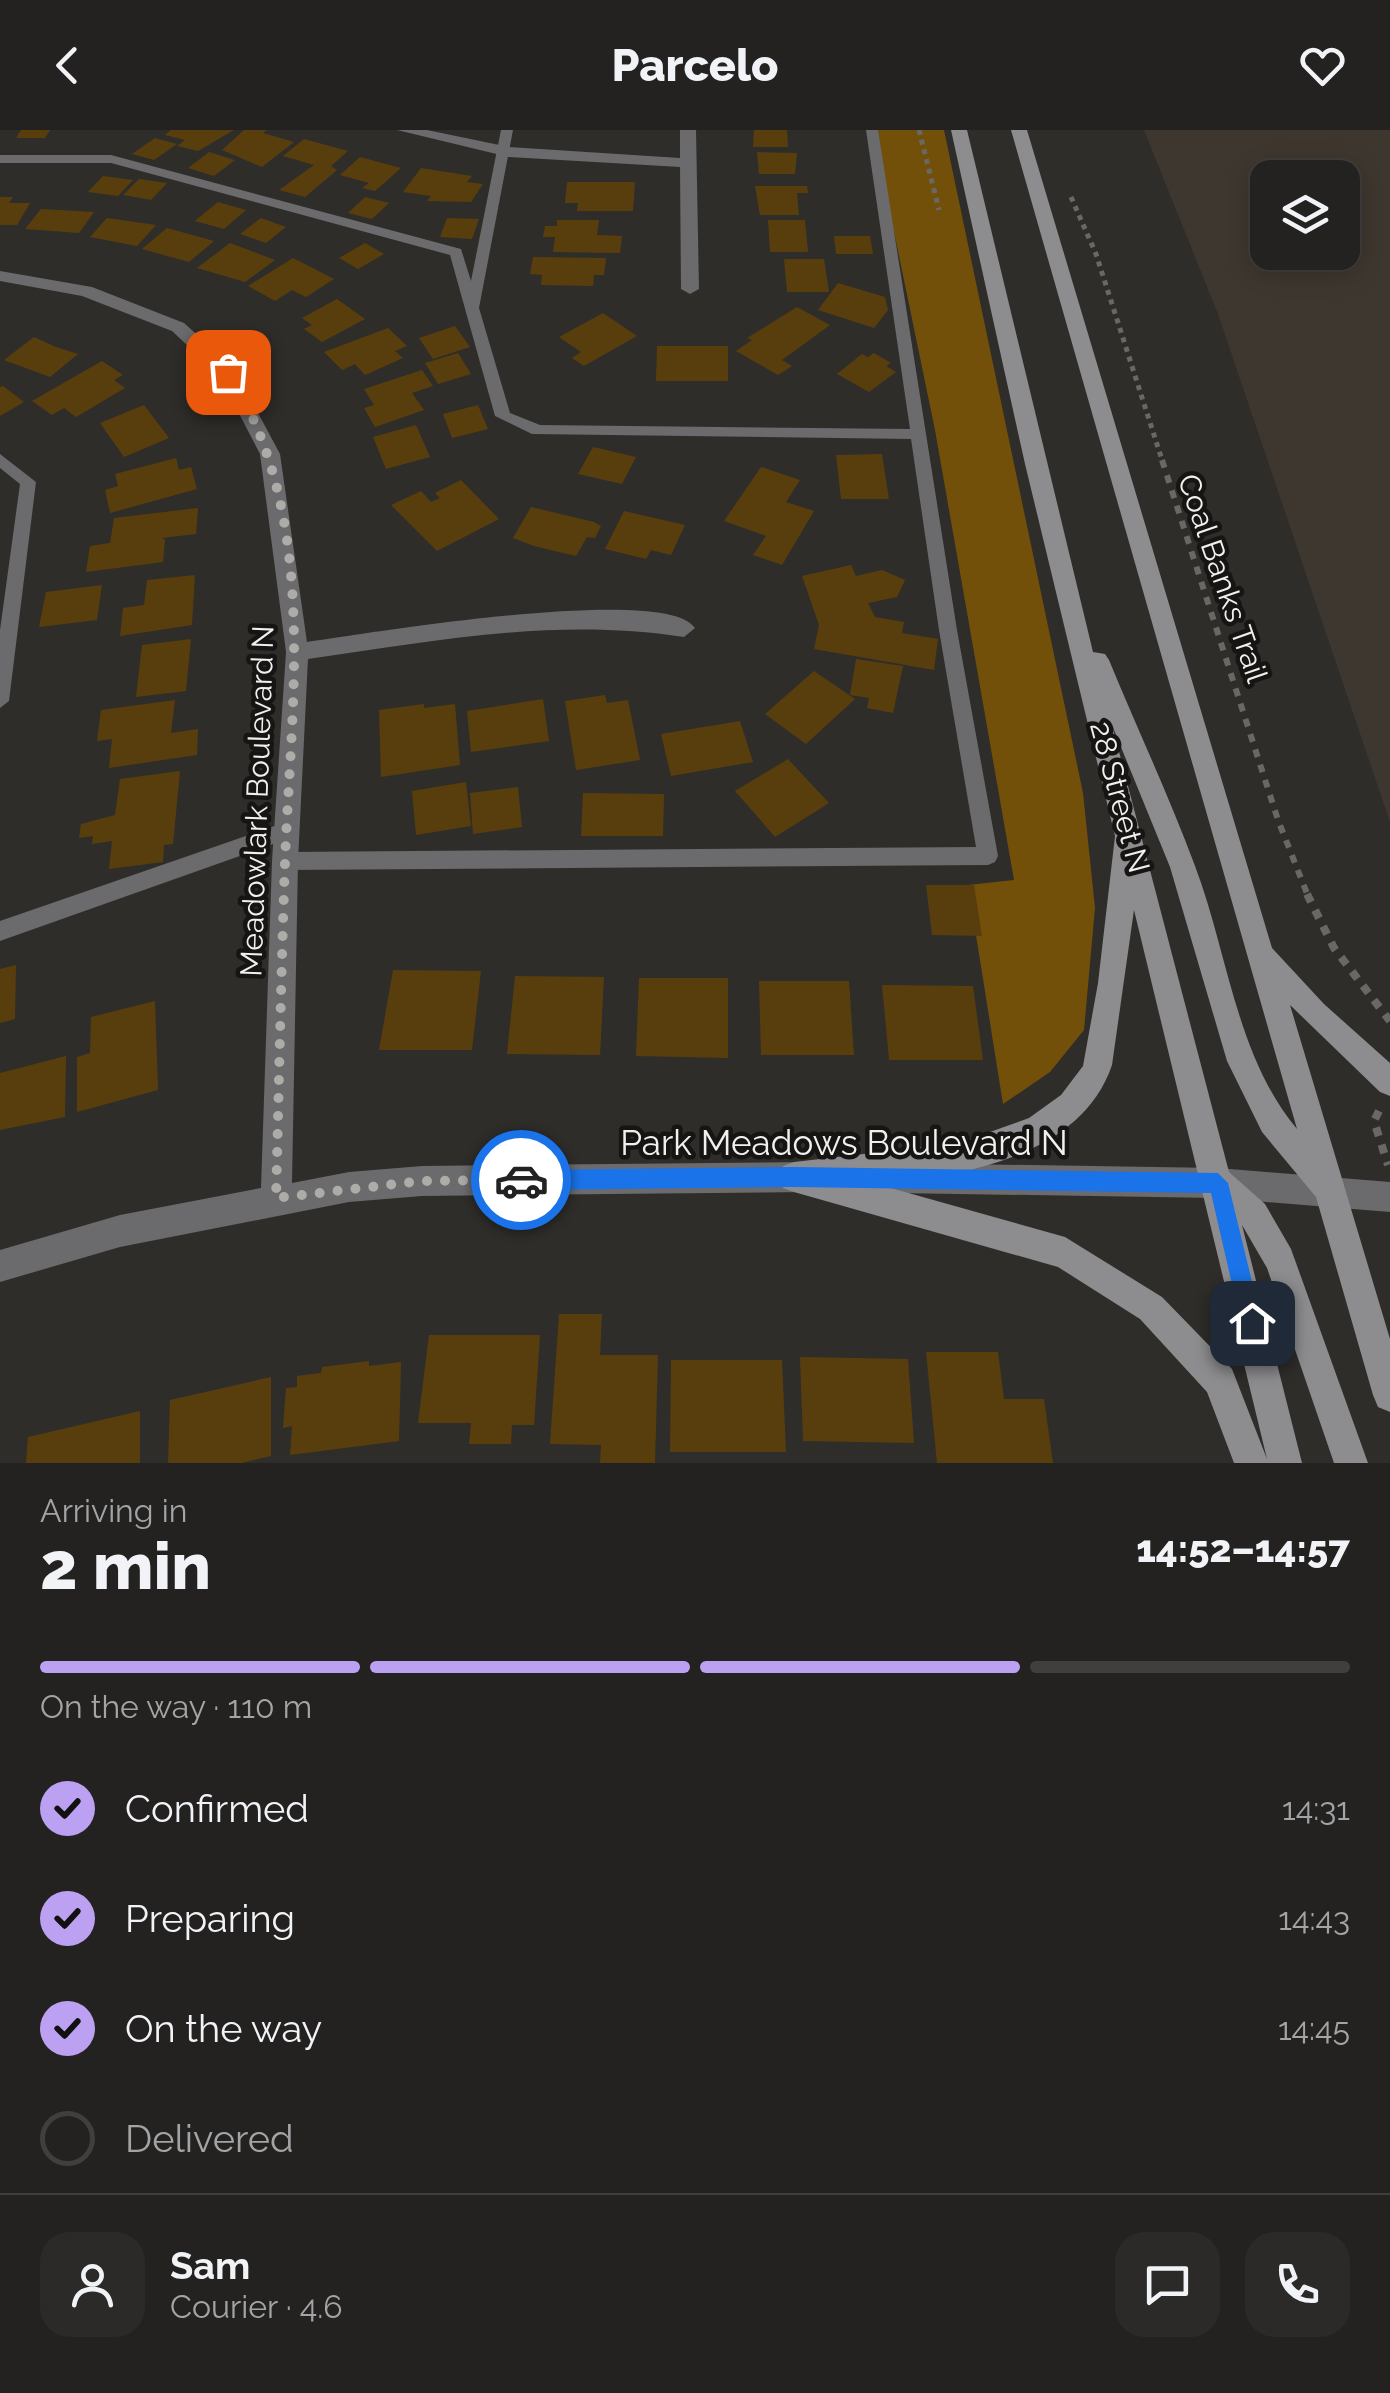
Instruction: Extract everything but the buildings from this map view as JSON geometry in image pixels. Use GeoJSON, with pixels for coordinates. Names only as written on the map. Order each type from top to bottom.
{"type":"FeatureCollection","features":[{"type":"Feature","properties":{"kind":"main road","name":"28 Street N"},"geometry":{"type":"LineString","coordinates":[[958,130],[1056,558],[1126,817],[1285,1463]]}},
{"type":"Feature","properties":{"kind":"main road"},"geometry":{"type":"LineString","coordinates":[[1019,130],[1390,1395]]}},
{"type":"Feature","properties":{"kind":"main road"},"geometry":{"type":"LineString","coordinates":[[1056,558],[1182,867],[1237,1051],[1272,1122],[1328,1190]]}},
{"type":"Feature","properties":{"kind":"main road"},"geometry":{"type":"LineString","coordinates":[[794,1177],[928,1166],[1024,1136],[1068,1108],[1094,1075],[1118,964],[1126,817]]}},
{"type":"Feature","properties":{"kind":"main road"},"geometry":{"type":"LineString","coordinates":[[1259,950],[1386,1093]]}},
{"type":"Feature","properties":{"kind":"main road"},"geometry":{"type":"LineString","coordinates":[[794,1177],[1065,1253],[1152,1308],[1220,1381],[1250,1463]]}},
{"type":"Feature","properties":{"kind":"main road"},"geometry":{"type":"LineString","coordinates":[[1218,1183],[1254,1215],[1280,1260],[1351,1463]]}},
{"type":"Feature","properties":{"kind":"street"},"geometry":{"type":"LineString","coordinates":[[405,130],[503,151],[687,164]]}},
{"type":"Feature","properties":{"kind":"street"},"geometry":{"type":"LineString","coordinates":[[688,130],[690,289]]}},
{"type":"Feature","properties":{"kind":"street","name":"Meadowlark Boulevard N"},"geometry":{"type":"LineString","coordinates":[[0,276],[86,291],[178,327],[228,372],[262,432],[275,476],[297,652],[286,832],[276,1198]]}},
{"type":"Feature","properties":{"kind":"street"},"geometry":{"type":"LineString","coordinates":[[297,652],[573,617],[629,618],[684,628]]}},
{"type":"Feature","properties":{"kind":"street","name":"Park Meadows Boulevard N"},"geometry":{"type":"LineString","coordinates":[[0,1266],[120,1231],[276,1198],[422,1181],[794,1177],[1218,1183],[1390,1197]]}},
{"type":"Feature","properties":{"kind":"lane"},"geometry":{"type":"LineString","coordinates":[[473,311],[507,130]]}},
{"type":"Feature","properties":{"kind":"lane"},"geometry":{"type":"LineString","coordinates":[[285,861],[988,856],[872,130]]}},
{"type":"Feature","properties":{"kind":"lane"},"geometry":{"type":"LineString","coordinates":[[0,159],[111,160],[456,252],[486,246]]}},
{"type":"Feature","properties":{"kind":"lane"},"geometry":{"type":"LineString","coordinates":[[456,252],[503,416],[538,430],[920,434]]}},
{"type":"Feature","properties":{"kind":"lane"},"geometry":{"type":"LineString","coordinates":[[0,459],[28,482],[0,701]]}},
{"type":"Feature","properties":{"kind":"lane"},"geometry":{"type":"LineString","coordinates":[[0,931],[286,832]]}},
{"type":"Feature","properties":{"kind":"path"},"geometry":{"type":"LineString","coordinates":[[919,130],[939,210]]}},
{"type":"Feature","properties":{"kind":"path","name":"Coal Banks Trail"},"geometry":{"type":"LineString","coordinates":[[1067,188],[1096,254],[1283,832],[1335,952],[1367,998],[1390,1021]]}},
{"type":"Feature","properties":{"kind":"path"},"geometry":{"type":"LineString","coordinates":[[1386,1093],[1374,1121],[1390,1171]]}},
{"type":"Feature","properties":{"kind":"shaded area"},"geometry":{"type":"Polygon","coordinates":[[[873,130],[944,130],[1083,793],[1095,908],[1084,1030],[1050,1072],[1003,1104],[968,885],[1014,880],[935,430],[873,130]]]}},
{"type":"Feature","properties":{"kind":"shaded area"},"geometry":{"type":"Polygon","coordinates":[[[1144,130],[1390,130],[1390,822],[1218,314],[1144,130]]]}},
{"type":"Feature","properties":{"kind":"way so far"},"geometry":{"type":"LineString","coordinates":[[228,372],[246,400],[270,454],[280,502],[297,652],[285,861],[276,1198],[422,1181],[521,1180]]}},
{"type":"Feature","properties":{"kind":"route"},"geometry":{"type":"LineString","coordinates":[[521,1180],[794,1177],[1218,1183],[1252,1323]]}}]}
